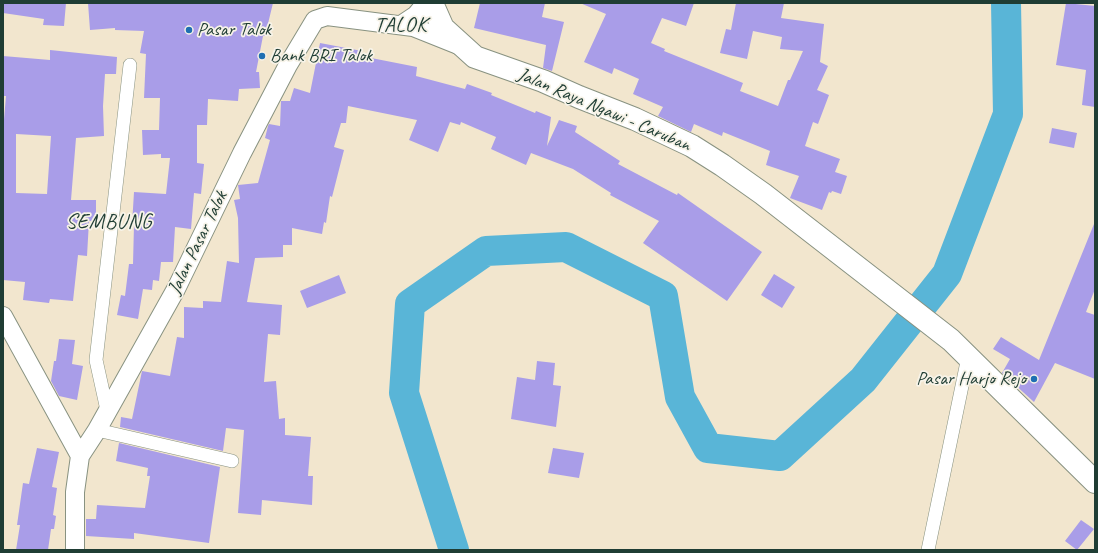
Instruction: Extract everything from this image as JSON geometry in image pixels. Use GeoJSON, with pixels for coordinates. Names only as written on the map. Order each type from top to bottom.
{"type":"FeatureCollection","features":[{"type":"Feature","properties":{"kind":"highway","name":"Jalan Raya Ngawi - Caruban"},"geometry":{"type":"LineString","coordinates":[[432,3],[442,28],[475,57],[543,81],[635,119],[692,146],[722,165],[763,194],[951,340],[968,357]]}},
{"type":"Feature","properties":{"kind":"highway"},"geometry":{"type":"LineString","coordinates":[[968,357],[1095,482]]}},
{"type":"Feature","properties":{"kind":"main road"},"geometry":{"type":"LineString","coordinates":[[401,25],[416,15],[426,3]]}},
{"type":"Feature","properties":{"kind":"main road","name":"Jalan Pasar Talok"},"geometry":{"type":"LineString","coordinates":[[75,550],[75,492],[80,456],[97,430],[176,289],[242,153],[288,65],[315,20],[327,16],[413,27],[464,48]]}},
{"type":"Feature","properties":{"kind":"main road"},"geometry":{"type":"LineString","coordinates":[[3,316],[80,456]]}},
{"type":"Feature","properties":{"kind":"street"},"geometry":{"type":"LineString","coordinates":[[107,410],[96,360],[130,64]]}},
{"type":"Feature","properties":{"kind":"street"},"geometry":{"type":"LineString","coordinates":[[928,550],[968,357]]}},
{"type":"Feature","properties":{"kind":"street"},"geometry":{"type":"LineString","coordinates":[[97,430],[232,461]]}},
{"type":"Feature","properties":{"kind":"building"},"geometry":{"type":"Polygon","coordinates":[[[3,3],[66,3],[64,26],[43,25],[44,19],[3,13],[3,3]]]}},
{"type":"Feature","properties":{"kind":"building"},"geometry":{"type":"Polygon","coordinates":[[[88,3],[273,3],[265,36],[263,36],[256,72],[259,72],[260,88],[239,89],[238,101],[208,99],[207,125],[197,125],[197,163],[204,164],[201,194],[194,193],[191,229],[175,227],[173,262],[161,262],[159,281],[153,280],[152,290],[143,289],[138,319],[117,315],[121,295],[125,296],[129,264],[133,264],[134,225],[132,225],[134,192],[166,194],[170,158],[161,158],[161,154],[143,155],[142,130],[159,130],[160,98],[144,98],[146,54],[140,53],[144,31],[115,30],[115,28],[90,30],[88,3]]]}},
{"type":"Feature","properties":{"kind":"building"},"geometry":{"type":"Polygon","coordinates":[[[480,3],[545,3],[542,17],[564,22],[552,71],[543,68],[546,45],[474,28],[480,3]]]}},
{"type":"Feature","properties":{"kind":"building"},"geometry":{"type":"Polygon","coordinates":[[[580,3],[694,3],[686,26],[662,18],[651,43],[665,49],[664,51],[743,83],[740,91],[778,106],[788,80],[790,80],[803,51],[780,49],[782,37],[753,31],[747,59],[720,53],[726,29],[731,30],[736,3],[784,3],[781,18],[824,24],[820,62],[828,66],[817,90],[829,95],[818,124],[813,122],[805,146],[840,159],[835,172],[847,176],[841,194],[832,191],[831,193],[829,192],[822,210],[790,198],[799,176],[766,165],[770,151],[723,132],[722,136],[694,124],[691,132],[658,116],[663,107],[633,94],[639,79],[614,68],[612,74],[584,62],[606,14],[580,3]]]}},
{"type":"Feature","properties":{"kind":"building"},"geometry":{"type":"Polygon","coordinates":[[[1066,3],[1095,6],[1095,107],[1082,105],[1086,70],[1056,65],[1066,3]]]}},
{"type":"Feature","properties":{"kind":"building"},"geometry":{"type":"Polygon","coordinates":[[[320,43],[362,51],[361,56],[417,67],[416,76],[465,89],[467,84],[492,93],[491,95],[535,113],[536,111],[551,117],[547,146],[559,120],[577,126],[575,132],[620,161],[618,164],[677,195],[678,193],[762,252],[727,301],[643,243],[659,221],[610,195],[611,193],[573,169],[531,153],[526,165],[491,149],[496,137],[461,122],[460,125],[450,122],[438,152],[409,140],[417,120],[348,106],[346,123],[341,123],[334,147],[344,150],[332,197],[330,196],[326,223],[324,222],[322,234],[292,228],[292,245],[283,245],[283,257],[255,258],[247,302],[282,305],[280,335],[268,334],[264,382],[276,381],[279,419],[285,418],[285,435],[311,437],[308,476],[313,476],[312,505],[262,500],[261,515],[238,513],[244,430],[226,428],[223,451],[120,427],[121,417],[132,419],[142,371],[170,376],[177,337],[184,338],[184,307],[203,308],[203,301],[221,302],[227,261],[239,263],[238,218],[234,200],[240,199],[238,185],[258,183],[270,140],[265,138],[268,126],[269,124],[280,126],[281,101],[290,101],[294,88],[310,93],[320,43]]]}},
{"type":"Feature","properties":{"kind":"building"},"geometry":{"type":"Polygon","coordinates":[[[50,50],[117,57],[116,74],[105,74],[103,106],[104,136],[76,138],[71,200],[96,200],[96,221],[89,221],[87,256],[78,255],[73,301],[50,299],[49,303],[23,300],[25,282],[3,280],[3,131],[6,96],[3,96],[3,56],[50,60],[50,50]],[[16,134],[16,193],[47,194],[51,136],[16,134]]]}},
{"type":"Feature","properties":{"kind":"building"},"geometry":{"type":"Polygon","coordinates":[[[1052,128],[1077,133],[1074,148],[1049,143],[1052,128]]]}},
{"type":"Feature","properties":{"kind":"building"},"geometry":{"type":"Polygon","coordinates":[[[1094,224],[1095,289],[1086,312],[1095,315],[1095,379],[1055,363],[1034,402],[1002,373],[1010,359],[993,349],[1001,337],[1039,360],[1094,224]]]}},
{"type":"Feature","properties":{"kind":"building"},"geometry":{"type":"Polygon","coordinates":[[[774,274],[795,287],[782,308],[761,295],[774,274]]]}},
{"type":"Feature","properties":{"kind":"building"},"geometry":{"type":"Polygon","coordinates":[[[339,275],[346,293],[307,308],[300,291],[339,275]]]}},
{"type":"Feature","properties":{"kind":"building"},"geometry":{"type":"Polygon","coordinates":[[[59,339],[75,340],[72,364],[83,366],[77,400],[59,396],[51,381],[59,339]]]}},
{"type":"Feature","properties":{"kind":"building"},"geometry":{"type":"Polygon","coordinates":[[[537,361],[555,363],[553,385],[561,386],[556,427],[511,419],[517,377],[535,380],[537,361]]]}},
{"type":"Feature","properties":{"kind":"building"},"geometry":{"type":"Polygon","coordinates":[[[119,443],[220,467],[209,543],[134,533],[134,539],[86,536],[86,519],[96,519],[97,505],[145,508],[150,476],[147,476],[148,468],[116,461],[119,443]]]}},
{"type":"Feature","properties":{"kind":"building"},"geometry":{"type":"Polygon","coordinates":[[[37,448],[59,452],[52,487],[57,488],[53,515],[56,516],[54,529],[51,529],[48,550],[16,550],[20,525],[17,525],[23,483],[29,484],[37,448]]]}},
{"type":"Feature","properties":{"kind":"building"},"geometry":{"type":"Polygon","coordinates":[[[553,448],[584,453],[579,478],[548,473],[553,448]]]}},
{"type":"Feature","properties":{"kind":"building"},"geometry":{"type":"Polygon","coordinates":[[[1081,520],[1094,529],[1077,550],[1065,541],[1081,520]]]}},
{"type":"Feature","properties":{"kind":"waterway"},"geometry":{"type":"LineString","coordinates":[[454,550],[404,393],[410,304],[486,251],[566,247],[663,296],[680,397],[708,448],[780,456],[863,380],[947,274],[1008,114],[1006,3]]}},
{"type":"Feature","properties":{"kind":"place","name":"Pasar Talok"},"geometry":{"type":"Point","coordinates":[189,30]}},
{"type":"Feature","properties":{"kind":"place","name":"Bank BRI Talok"},"geometry":{"type":"Point","coordinates":[262,56]}},
{"type":"Feature","properties":{"kind":"place","name":"Pasar Harjo Rejo"},"geometry":{"type":"Point","coordinates":[1034,379]}},
{"type":"Feature","properties":{"kind":"district","name":"TALOK"},"geometry":{"type":"Point","coordinates":[401,25]}},
{"type":"Feature","properties":{"kind":"district","name":"SEMBUNG"},"geometry":{"type":"Point","coordinates":[109,222]}}]}
